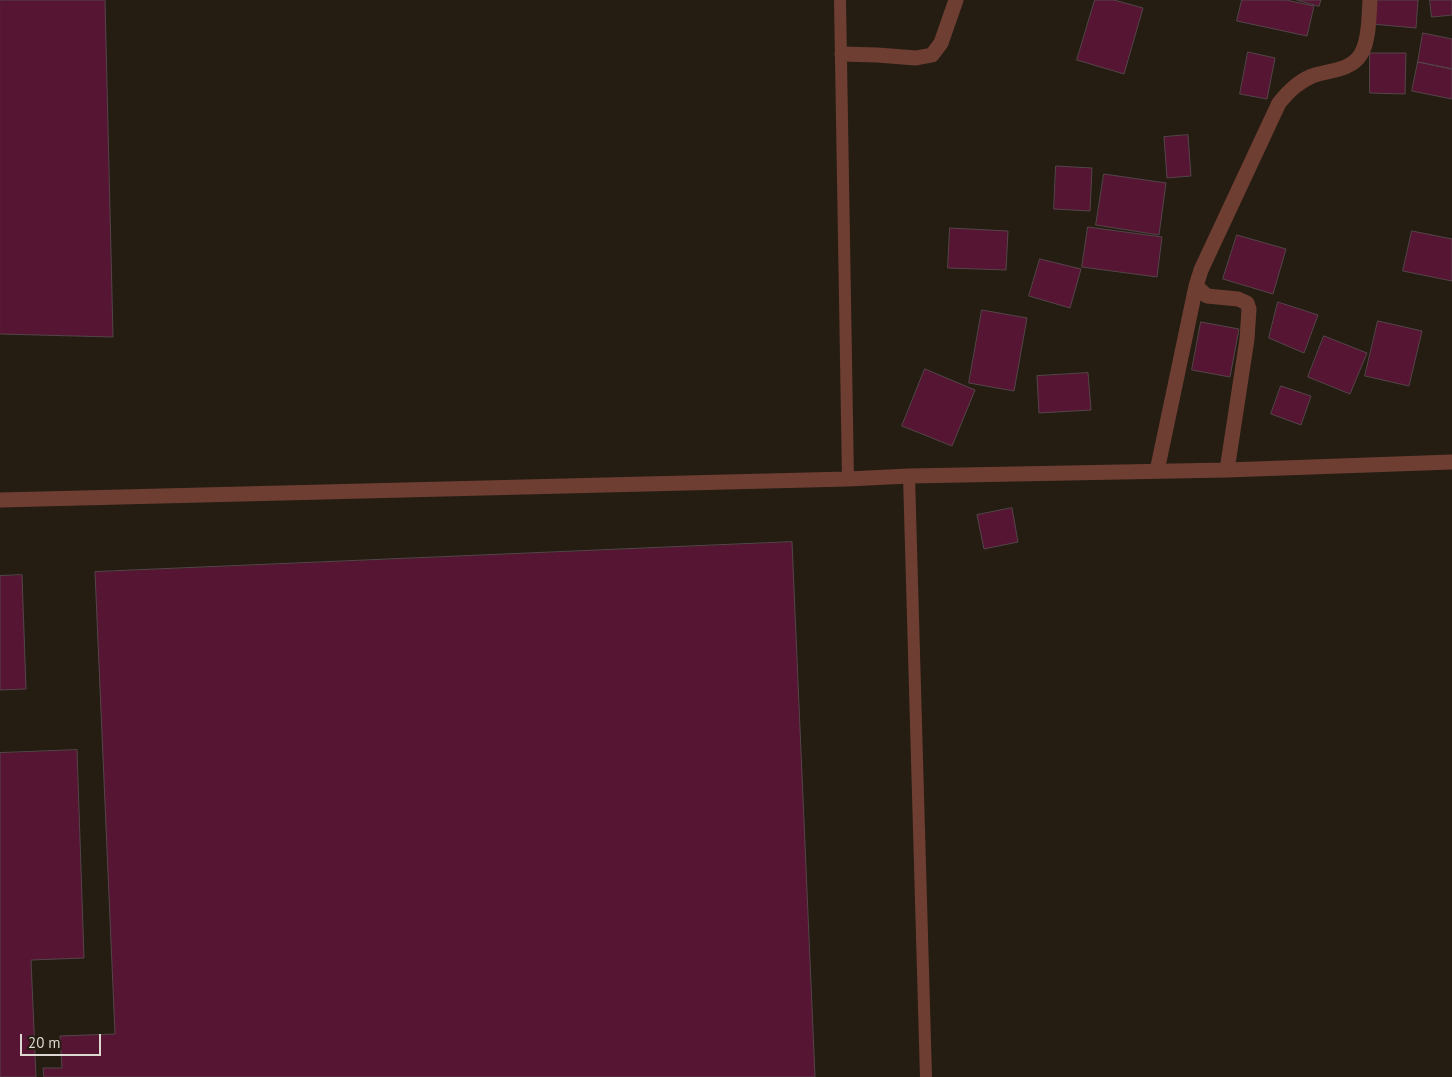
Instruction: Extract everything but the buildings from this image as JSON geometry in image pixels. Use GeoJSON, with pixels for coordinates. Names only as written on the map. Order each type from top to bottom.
{"type":"FeatureCollection","features":[{"type":"Feature","properties":{"kind":"street"},"geometry":{"type":"LineString","coordinates":[[842,54],[916,58],[932,55],[941,43],[956,0]]}},
{"type":"Feature","properties":{"kind":"street"},"geometry":{"type":"LineString","coordinates":[[1157,471],[1196,286],[1205,262],[1279,103],[1294,85],[1312,76],[1355,63],[1364,45],[1370,0]]}},
{"type":"Feature","properties":{"kind":"street"},"geometry":{"type":"LineString","coordinates":[[1196,286],[1207,296],[1238,299],[1247,303],[1249,309],[1247,339],[1227,470]]}},
{"type":"Feature","properties":{"kind":"street"},"geometry":{"type":"LineString","coordinates":[[0,500],[909,476],[1227,470],[1452,462]]}},
{"type":"Feature","properties":{"kind":"lane"},"geometry":{"type":"LineString","coordinates":[[840,0],[848,479]]}},
{"type":"Feature","properties":{"kind":"lane"},"geometry":{"type":"LineString","coordinates":[[909,476],[926,1077]]}}]}
